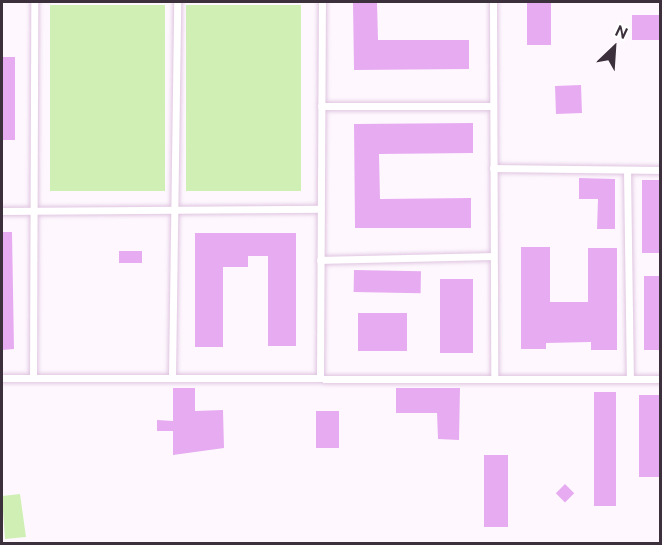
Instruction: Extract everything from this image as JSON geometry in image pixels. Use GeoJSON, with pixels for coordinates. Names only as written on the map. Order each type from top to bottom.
{"type":"FeatureCollection","features":[{"type":"Feature","properties":{"kind":"lane"},"geometry":{"type":"LineString","coordinates":[[33,378],[34,2]]}},
{"type":"Feature","properties":{"kind":"lane"},"geometry":{"type":"LineString","coordinates":[[172,377],[177,2]]}},
{"type":"Feature","properties":{"kind":"lane"},"geometry":{"type":"LineString","coordinates":[[320,376],[322,2]]}},
{"type":"Feature","properties":{"kind":"lane"},"geometry":{"type":"LineString","coordinates":[[493,2],[494,378]]}},
{"type":"Feature","properties":{"kind":"lane"},"geometry":{"type":"LineString","coordinates":[[321,106],[492,106]]}},
{"type":"Feature","properties":{"kind":"lane"},"geometry":{"type":"LineString","coordinates":[[493,168],[660,170]]}},
{"type":"Feature","properties":{"kind":"lane"},"geometry":{"type":"LineString","coordinates":[[627,170],[630,379]]}},
{"type":"Feature","properties":{"kind":"lane"},"geometry":{"type":"LineString","coordinates":[[2,211],[321,209]]}},
{"type":"Feature","properties":{"kind":"lane"},"geometry":{"type":"LineString","coordinates":[[320,260],[492,256]]}},
{"type":"Feature","properties":{"kind":"lane"},"geometry":{"type":"LineString","coordinates":[[2,378],[320,376],[660,379]]}},
{"type":"Feature","properties":{"kind":"green space"},"geometry":{"type":"Polygon","coordinates":[[[50,5],[165,5],[165,191],[50,191],[50,5]]]}},
{"type":"Feature","properties":{"kind":"green space"},"geometry":{"type":"Polygon","coordinates":[[[186,5],[301,5],[301,191],[186,191],[186,5]]]}},
{"type":"Feature","properties":{"kind":"green space"},"geometry":{"type":"Polygon","coordinates":[[[20,494],[26,537],[5,539],[2,496],[20,494]]]}},
{"type":"Feature","properties":{"kind":"building"},"geometry":{"type":"Polygon","coordinates":[[[353,2],[377,2],[378,40],[469,40],[469,69],[354,70],[353,2]]]}},
{"type":"Feature","properties":{"kind":"building"},"geometry":{"type":"Polygon","coordinates":[[[527,2],[551,2],[551,45],[527,45],[527,2]]]}},
{"type":"Feature","properties":{"kind":"building"},"geometry":{"type":"Polygon","coordinates":[[[632,15],[660,15],[660,40],[632,40],[632,15]]]}},
{"type":"Feature","properties":{"kind":"building"},"geometry":{"type":"Polygon","coordinates":[[[2,57],[15,57],[15,140],[2,140],[2,57]]]}},
{"type":"Feature","properties":{"kind":"building"},"geometry":{"type":"Polygon","coordinates":[[[581,85],[582,113],[556,114],[555,86],[581,85]]]}},
{"type":"Feature","properties":{"kind":"building"},"geometry":{"type":"Polygon","coordinates":[[[473,123],[473,153],[379,154],[380,199],[471,198],[471,228],[355,228],[354,124],[473,123]]]}},
{"type":"Feature","properties":{"kind":"building"},"geometry":{"type":"Polygon","coordinates":[[[579,178],[615,179],[615,229],[597,229],[598,199],[579,199],[579,178]]]}},
{"type":"Feature","properties":{"kind":"building"},"geometry":{"type":"Polygon","coordinates":[[[642,180],[660,180],[660,253],[642,253],[642,180]]]}},
{"type":"Feature","properties":{"kind":"building"},"geometry":{"type":"Polygon","coordinates":[[[2,232],[12,232],[14,349],[2,350],[2,232]]]}},
{"type":"Feature","properties":{"kind":"building"},"geometry":{"type":"Polygon","coordinates":[[[195,233],[296,233],[296,346],[268,346],[268,256],[248,256],[248,267],[223,267],[223,347],[195,347],[195,233]]]}},
{"type":"Feature","properties":{"kind":"building"},"geometry":{"type":"Polygon","coordinates":[[[521,247],[550,247],[550,302],[588,302],[588,248],[617,248],[617,350],[591,350],[591,342],[546,343],[546,349],[521,349],[521,247]]]}},
{"type":"Feature","properties":{"kind":"building"},"geometry":{"type":"Polygon","coordinates":[[[119,251],[142,251],[142,263],[119,263],[119,251]]]}},
{"type":"Feature","properties":{"kind":"building"},"geometry":{"type":"Polygon","coordinates":[[[354,270],[421,271],[421,293],[354,292],[354,270]]]}},
{"type":"Feature","properties":{"kind":"building"},"geometry":{"type":"Polygon","coordinates":[[[644,276],[660,276],[660,350],[644,350],[644,276]]]}},
{"type":"Feature","properties":{"kind":"building"},"geometry":{"type":"Polygon","coordinates":[[[440,279],[473,279],[473,353],[440,353],[440,279]]]}},
{"type":"Feature","properties":{"kind":"building"},"geometry":{"type":"Polygon","coordinates":[[[358,313],[407,313],[407,351],[358,351],[358,313]]]}},
{"type":"Feature","properties":{"kind":"building"},"geometry":{"type":"Polygon","coordinates":[[[173,388],[195,388],[195,411],[223,410],[224,448],[173,455],[173,431],[157,431],[157,420],[173,421],[173,388]]]}},
{"type":"Feature","properties":{"kind":"building"},"geometry":{"type":"Polygon","coordinates":[[[396,388],[460,388],[459,440],[438,439],[437,413],[396,413],[396,388]]]}},
{"type":"Feature","properties":{"kind":"building"},"geometry":{"type":"Polygon","coordinates":[[[594,392],[616,392],[616,506],[594,506],[594,392]]]}},
{"type":"Feature","properties":{"kind":"building"},"geometry":{"type":"Polygon","coordinates":[[[639,395],[660,395],[660,477],[639,477],[639,395]]]}},
{"type":"Feature","properties":{"kind":"building"},"geometry":{"type":"Polygon","coordinates":[[[316,411],[339,411],[339,448],[316,448],[316,411]]]}},
{"type":"Feature","properties":{"kind":"building"},"geometry":{"type":"Polygon","coordinates":[[[484,455],[508,455],[508,527],[484,527],[484,455]]]}},
{"type":"Feature","properties":{"kind":"building"},"geometry":{"type":"Polygon","coordinates":[[[565,484],[574,493],[565,502],[556,493],[565,484]]]}}]}
